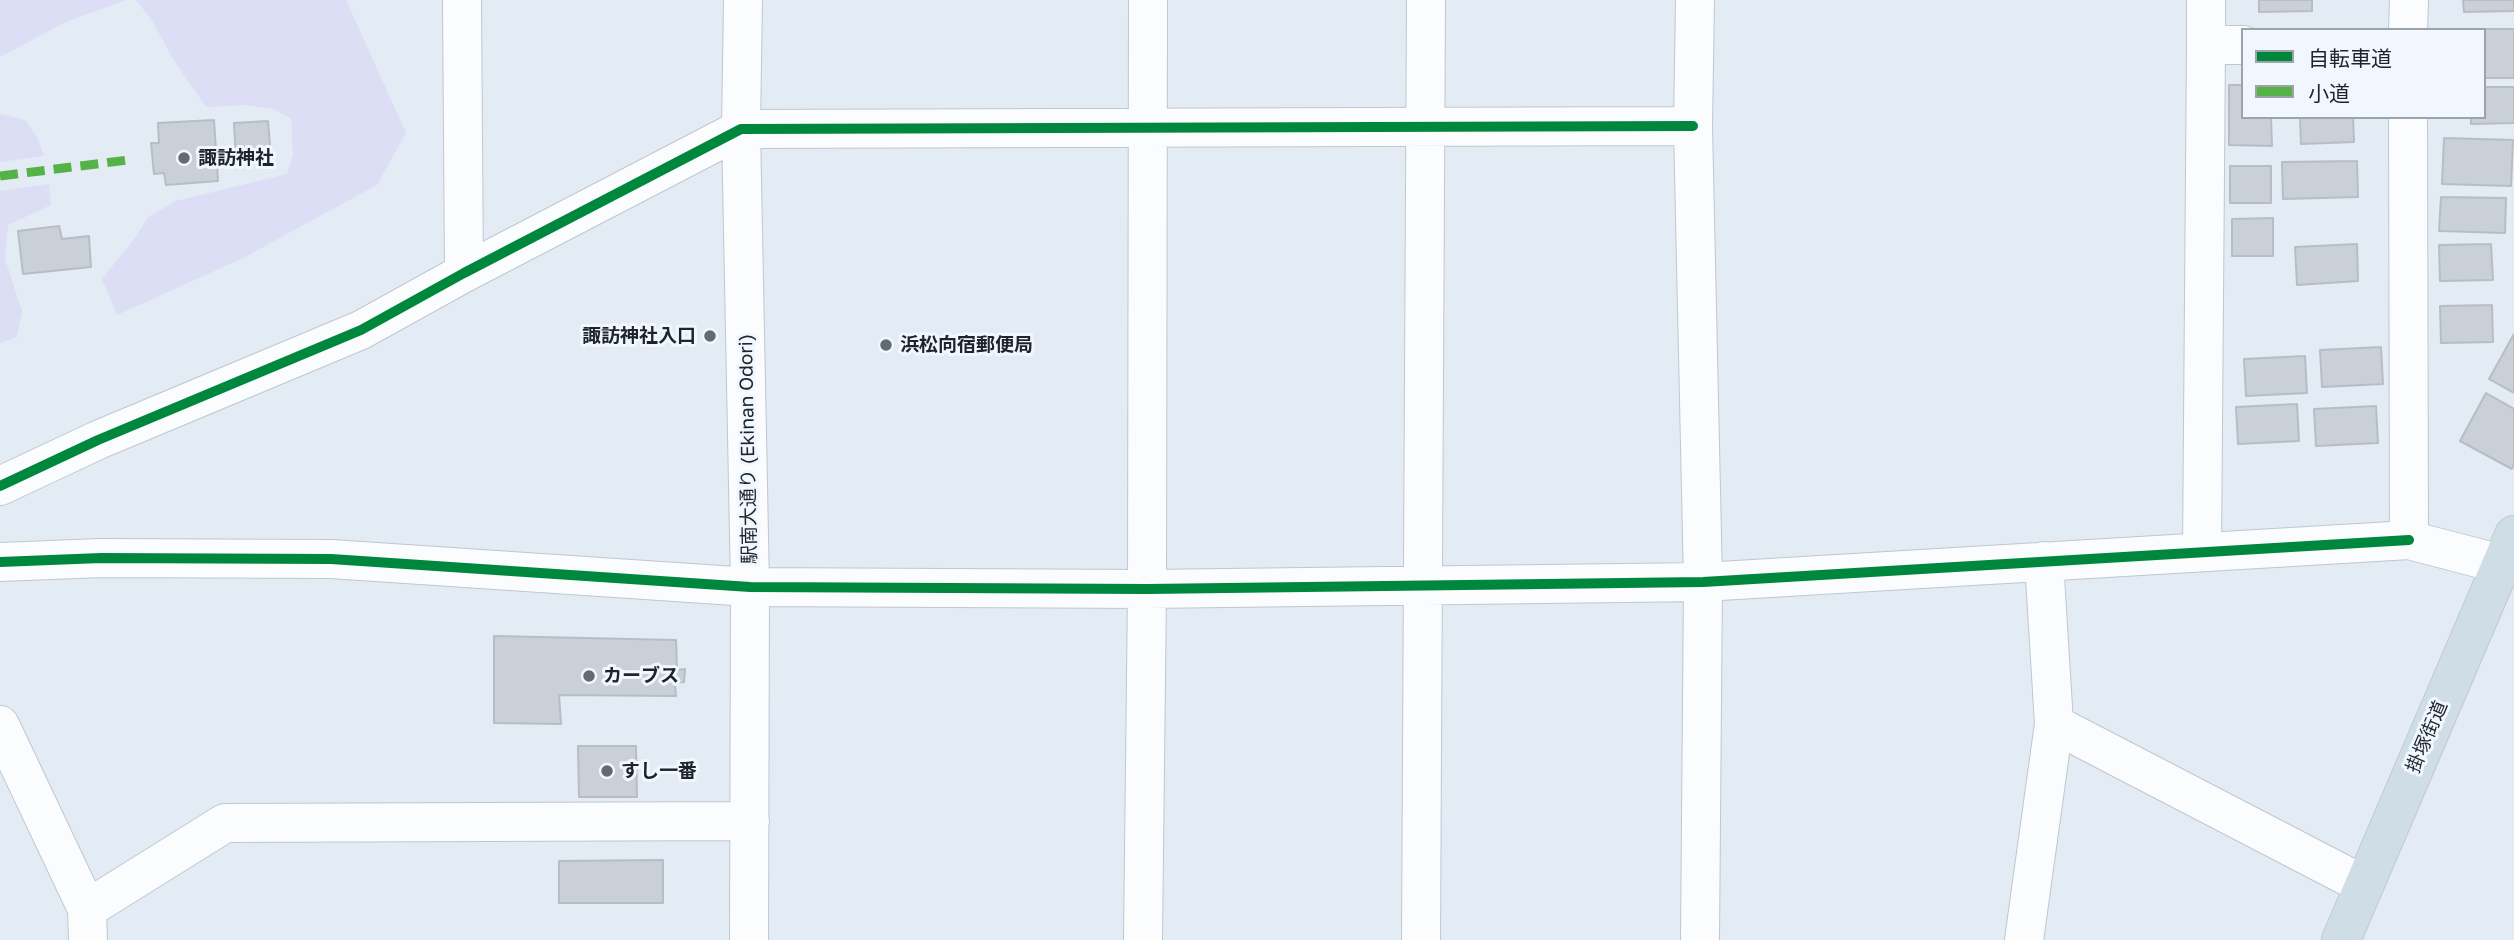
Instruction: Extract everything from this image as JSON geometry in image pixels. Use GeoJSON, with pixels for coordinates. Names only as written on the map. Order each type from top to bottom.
{"type":"FeatureCollection","features":[{"type":"Feature","properties":{"kind":"highway","name":"掛塚街道"},"geometry":{"type":"LineString","coordinates":[[2341,940],[2507,550]]}},
{"type":"Feature","properties":{"kind":"street"},"geometry":{"type":"LineString","coordinates":[[462,0],[464,272]]}},
{"type":"Feature","properties":{"kind":"street","name":"駅南大通り (Ekinan Odori)"},"geometry":{"type":"LineString","coordinates":[[743,0],[741,129],[750,587],[749,940]]}},
{"type":"Feature","properties":{"kind":"street"},"geometry":{"type":"LineString","coordinates":[[1143,940],[1147,589],[1148,0]]}},
{"type":"Feature","properties":{"kind":"street"},"geometry":{"type":"LineString","coordinates":[[1421,940],[1426,0]]}},
{"type":"Feature","properties":{"kind":"street"},"geometry":{"type":"LineString","coordinates":[[1695,0],[1693,126],[1703,582],[1700,940]]}},
{"type":"Feature","properties":{"kind":"street"},"geometry":{"type":"LineString","coordinates":[[2202,551],[2224,45],[2206,0]]}},
{"type":"Feature","properties":{"kind":"street"},"geometry":{"type":"LineString","coordinates":[[2408,28],[2409,0]]}},
{"type":"Feature","properties":{"kind":"street"},"geometry":{"type":"LineString","coordinates":[[2408,119],[2409,540]]}},
{"type":"Feature","properties":{"kind":"street"},"geometry":{"type":"LineString","coordinates":[[0,486],[98,440],[361,330],[464,272],[741,129],[1693,126]]}},
{"type":"Feature","properties":{"kind":"street"},"geometry":{"type":"LineString","coordinates":[[0,562],[100,558],[331,559],[750,587],[1147,589],[1703,582],[2409,540],[2507,550]]}},
{"type":"Feature","properties":{"kind":"street"},"geometry":{"type":"LineString","coordinates":[[2024,940],[2054,724],[2045,561]]}},
{"type":"Feature","properties":{"kind":"street"},"geometry":{"type":"LineString","coordinates":[[2054,724],[2364,885]]}},
{"type":"Feature","properties":{"kind":"street"},"geometry":{"type":"LineString","coordinates":[[0,725],[88,925],[225,823],[750,821]]}},
{"type":"Feature","properties":{"kind":"shaded area"},"geometry":{"type":"Polygon","coordinates":[[[0,0],[126,0],[66,22],[0,57],[0,0]]]}},
{"type":"Feature","properties":{"kind":"shaded area"},"geometry":{"type":"Polygon","coordinates":[[[136,0],[346,0],[406,133],[377,185],[241,259],[117,315],[102,279],[136,237],[148,217],[176,201],[287,174],[293,155],[291,118],[273,109],[246,105],[206,107],[173,59],[153,22],[136,0]]]}},
{"type":"Feature","properties":{"kind":"shaded area"},"geometry":{"type":"Polygon","coordinates":[[[0,114],[25,120],[38,139],[44,156],[0,162],[0,114]]]}},
{"type":"Feature","properties":{"kind":"shaded area"},"geometry":{"type":"Polygon","coordinates":[[[49,184],[51,205],[8,225],[5,259],[22,311],[17,337],[0,343],[0,191],[49,184]]]}},
{"type":"Feature","properties":{"kind":"building"},"geometry":{"type":"Polygon","coordinates":[[[2259,0],[2312,0],[2312,11],[2259,12],[2259,0]]]}},
{"type":"Feature","properties":{"kind":"building"},"geometry":{"type":"Polygon","coordinates":[[[2463,0],[2514,0],[2514,11],[2464,12],[2463,0]]]}},
{"type":"Feature","properties":{"kind":"building"},"geometry":{"type":"Polygon","coordinates":[[[2486,29],[2514,29],[2514,78],[2486,78],[2486,29]]]}},
{"type":"Feature","properties":{"kind":"building"},"geometry":{"type":"Polygon","coordinates":[[[2229,85],[2241,85],[2241,119],[2271,119],[2272,146],[2229,145],[2229,85]]]}},
{"type":"Feature","properties":{"kind":"building"},"geometry":{"type":"Polygon","coordinates":[[[2486,87],[2514,87],[2514,123],[2471,124],[2471,119],[2486,119],[2486,87]]]}},
{"type":"Feature","properties":{"kind":"building"},"geometry":{"type":"Polygon","coordinates":[[[2300,119],[2353,119],[2354,142],[2301,144],[2300,119]]]}},
{"type":"Feature","properties":{"kind":"building","name":"諏訪神社"},"geometry":{"type":"Polygon","coordinates":[[[214,120],[218,181],[166,185],[164,173],[154,174],[151,143],[159,143],[158,123],[214,120]]]}},
{"type":"Feature","properties":{"kind":"building"},"geometry":{"type":"Polygon","coordinates":[[[268,121],[271,158],[236,160],[234,123],[268,121]]]}},
{"type":"Feature","properties":{"kind":"building"},"geometry":{"type":"Polygon","coordinates":[[[2444,138],[2513,140],[2511,186],[2442,184],[2444,138]]]}},
{"type":"Feature","properties":{"kind":"building"},"geometry":{"type":"Polygon","coordinates":[[[2357,161],[2358,197],[2283,199],[2282,162],[2357,161]]]}},
{"type":"Feature","properties":{"kind":"building"},"geometry":{"type":"Polygon","coordinates":[[[2230,166],[2271,166],[2271,203],[2230,203],[2230,166]]]}},
{"type":"Feature","properties":{"kind":"building"},"geometry":{"type":"Polygon","coordinates":[[[2441,197],[2506,198],[2505,233],[2439,231],[2441,197]]]}},
{"type":"Feature","properties":{"kind":"building"},"geometry":{"type":"Polygon","coordinates":[[[2273,218],[2273,256],[2232,256],[2232,219],[2273,218]]]}},
{"type":"Feature","properties":{"kind":"building"},"geometry":{"type":"Polygon","coordinates":[[[59,226],[62,239],[89,236],[91,267],[23,274],[18,231],[59,226]]]}},
{"type":"Feature","properties":{"kind":"building"},"geometry":{"type":"Polygon","coordinates":[[[2357,244],[2358,281],[2297,285],[2295,247],[2357,244]]]}},
{"type":"Feature","properties":{"kind":"building"},"geometry":{"type":"Polygon","coordinates":[[[2491,244],[2493,280],[2440,281],[2439,245],[2491,244]]]}},
{"type":"Feature","properties":{"kind":"building"},"geometry":{"type":"Polygon","coordinates":[[[2492,305],[2493,342],[2441,343],[2440,306],[2492,305]]]}},
{"type":"Feature","properties":{"kind":"building"},"geometry":{"type":"Polygon","coordinates":[[[2514,334],[2514,393],[2489,379],[2514,334]]]}},
{"type":"Feature","properties":{"kind":"building"},"geometry":{"type":"Polygon","coordinates":[[[2381,347],[2383,384],[2322,387],[2320,350],[2381,347]]]}},
{"type":"Feature","properties":{"kind":"building"},"geometry":{"type":"Polygon","coordinates":[[[2305,356],[2307,393],[2246,396],[2244,359],[2305,356]]]}},
{"type":"Feature","properties":{"kind":"building"},"geometry":{"type":"Polygon","coordinates":[[[2486,393],[2514,409],[2512,469],[2460,441],[2486,393]]]}},
{"type":"Feature","properties":{"kind":"building"},"geometry":{"type":"Polygon","coordinates":[[[2297,404],[2299,441],[2238,444],[2236,407],[2297,404]]]}},
{"type":"Feature","properties":{"kind":"building"},"geometry":{"type":"Polygon","coordinates":[[[2376,406],[2378,443],[2316,446],[2314,409],[2376,406]]]}},
{"type":"Feature","properties":{"kind":"building","name":"カーブス"},"geometry":{"type":"Polygon","coordinates":[[[494,636],[676,640],[677,670],[685,669],[684,682],[675,683],[676,696],[559,695],[561,724],[494,723],[494,636]]]}},
{"type":"Feature","properties":{"kind":"building","name":"すし一番"},"geometry":{"type":"Polygon","coordinates":[[[578,746],[636,746],[637,797],[579,797],[578,746]]]}},
{"type":"Feature","properties":{"kind":"building"},"geometry":{"type":"Polygon","coordinates":[[[663,860],[663,903],[559,903],[559,861],[663,860]]]}},
{"type":"Feature","properties":{"kind":"marked path"},"geometry":{"type":"LineString","coordinates":[[0,176],[128,160]]}},
{"type":"Feature","properties":{"kind":"cycle path"},"geometry":{"type":"LineString","coordinates":[[0,486],[98,440],[361,330],[464,273],[741,129],[1693,126]]}},
{"type":"Feature","properties":{"kind":"cycle path"},"geometry":{"type":"LineString","coordinates":[[0,562],[101,558],[331,559],[750,587],[1147,589],[1703,582],[2409,540]]}},
{"type":"Feature","properties":{"kind":"place","name":"諏訪神社"},"geometry":{"type":"Point","coordinates":[184,158]}},
{"type":"Feature","properties":{"kind":"place","name":"諏訪神社入口"},"geometry":{"type":"Point","coordinates":[710,336]}},
{"type":"Feature","properties":{"kind":"place","name":"浜松向宿郵便局"},"geometry":{"type":"Point","coordinates":[886,345]}},
{"type":"Feature","properties":{"kind":"place","name":"カーブス"},"geometry":{"type":"Point","coordinates":[589,676]}},
{"type":"Feature","properties":{"kind":"place","name":"すし一番"},"geometry":{"type":"Point","coordinates":[607,771]}}]}
